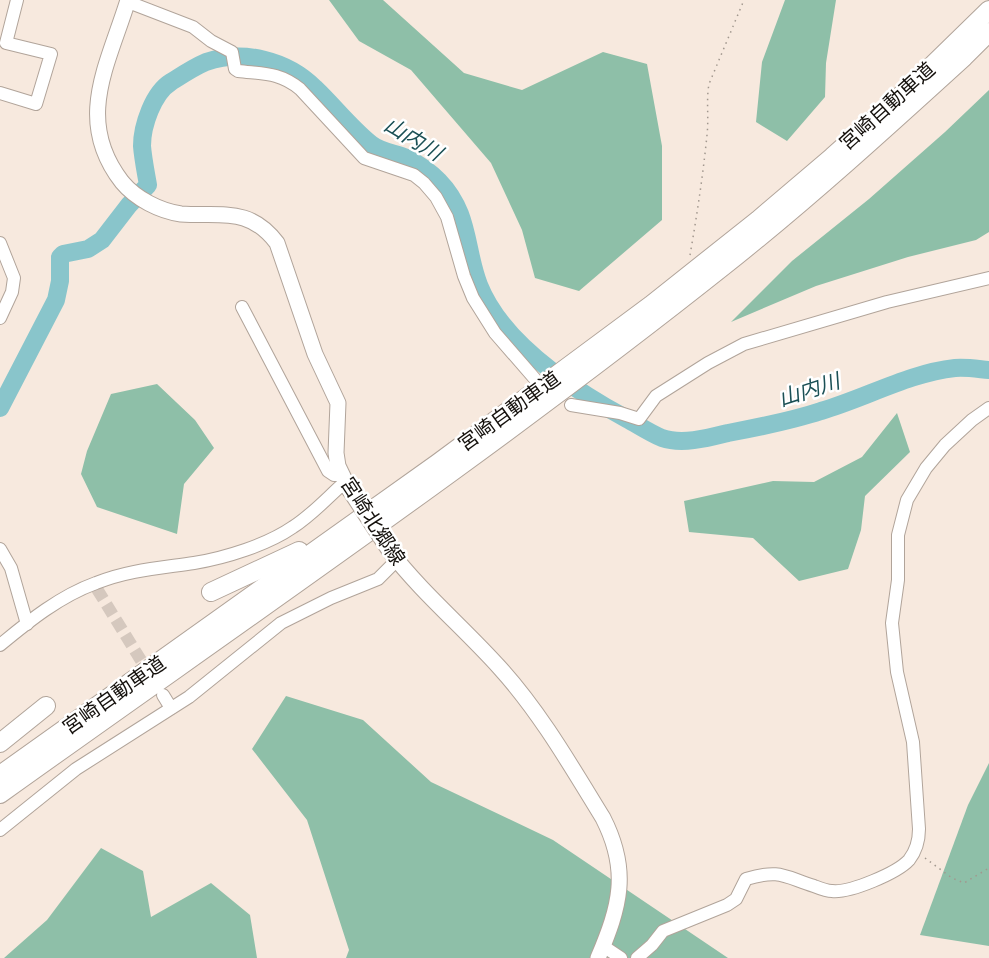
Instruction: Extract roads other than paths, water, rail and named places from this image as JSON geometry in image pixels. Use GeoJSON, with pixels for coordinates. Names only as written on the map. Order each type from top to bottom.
{"type":"FeatureCollection","features":[{"type":"Feature","properties":{"kind":"highway","name":"宮崎自動車道"},"geometry":{"type":"LineString","coordinates":[[0,775],[438,463],[651,305],[758,220],[908,90],[989,10]]}},
{"type":"Feature","properties":{"kind":"highway","name":"宮崎自動車道"},"geometry":{"type":"LineString","coordinates":[[0,794],[481,451],[606,358],[797,207],[989,32]]}},
{"type":"Feature","properties":{"kind":"highway"},"geometry":{"type":"LineString","coordinates":[[212,592],[304,548],[408,477],[438,463]]}},
{"type":"Feature","properties":{"kind":"highway"},"geometry":{"type":"LineString","coordinates":[[0,743],[46,706]]}},
{"type":"Feature","properties":{"kind":"main road","name":"宮崎北郷線"},"geometry":{"type":"LineString","coordinates":[[128,1],[96,109],[99,136],[106,156],[126,187],[144,201],[165,210],[180,213],[230,214],[267,229],[277,243],[315,354],[338,403],[336,453],[345,482],[393,555],[411,578],[499,667],[526,700],[614,838],[619,863],[620,890],[600,952]]}},
{"type":"Feature","properties":{"kind":"street"},"geometry":{"type":"LineString","coordinates":[[0,93],[36,104],[51,54],[6,43],[16,0]]}},
{"type":"Feature","properties":{"kind":"street"},"geometry":{"type":"LineString","coordinates":[[128,1],[193,27],[232,52],[235,69],[238,71],[275,75],[288,80],[300,89],[364,158],[414,175],[424,183],[436,197],[447,217],[464,276],[473,298],[495,333],[535,379]]}},
{"type":"Feature","properties":{"kind":"street"},"geometry":{"type":"LineString","coordinates":[[0,243],[14,278],[12,292],[0,318]]}},
{"type":"Feature","properties":{"kind":"street"},"geometry":{"type":"LineString","coordinates":[[571,405],[620,413],[639,419],[656,396],[708,363],[744,344],[887,302],[989,278]]}},
{"type":"Feature","properties":{"kind":"street"},"geometry":{"type":"LineString","coordinates":[[0,299],[12,292]]}},
{"type":"Feature","properties":{"kind":"street"},"geometry":{"type":"LineString","coordinates":[[0,645],[68,596],[122,573],[196,563],[253,546],[292,528],[345,482],[328,471],[242,307]]}},
{"type":"Feature","properties":{"kind":"street"},"geometry":{"type":"LineString","coordinates":[[637,958],[663,931],[727,905],[736,898],[746,879],[780,873],[831,891],[848,889],[895,870],[909,859],[915,850],[919,839],[917,771],[914,742],[897,672],[892,623],[898,579],[898,536],[907,500],[926,468],[945,445],[989,408]]}},
{"type":"Feature","properties":{"kind":"street"},"geometry":{"type":"LineString","coordinates":[[0,549],[11,568],[27,624]]}},
{"type":"Feature","properties":{"kind":"street"},"geometry":{"type":"LineString","coordinates":[[0,830],[76,769],[189,697],[281,623],[331,598],[378,579],[393,555]]}},
{"type":"Feature","properties":{"kind":"street"},"geometry":{"type":"LineString","coordinates":[[163,695],[171,708]]}},
{"type":"Feature","properties":{"kind":"street"},"geometry":{"type":"LineString","coordinates":[[600,952],[621,958]]}},
{"type":"Feature","properties":{"kind":"waterway","name":"山内川"},"geometry":{"type":"LineString","coordinates":[[0,408],[56,300],[60,281],[60,257],[63,254],[88,249],[102,240],[148,185],[142,146],[146,120],[159,94],[171,82],[206,62],[235,57],[264,60],[291,70],[315,88],[356,131],[375,147],[407,158],[436,178],[449,193],[462,218],[479,285],[504,326],[542,363],[563,379],[606,407],[662,438],[678,441],[695,440],[787,421],[838,406],[904,380],[938,371],[959,368],[989,370]]}},
{"type":"Feature","properties":{"kind":"tunnel"},"geometry":{"type":"LineString","coordinates":[[97,589],[150,675]]}}]}
